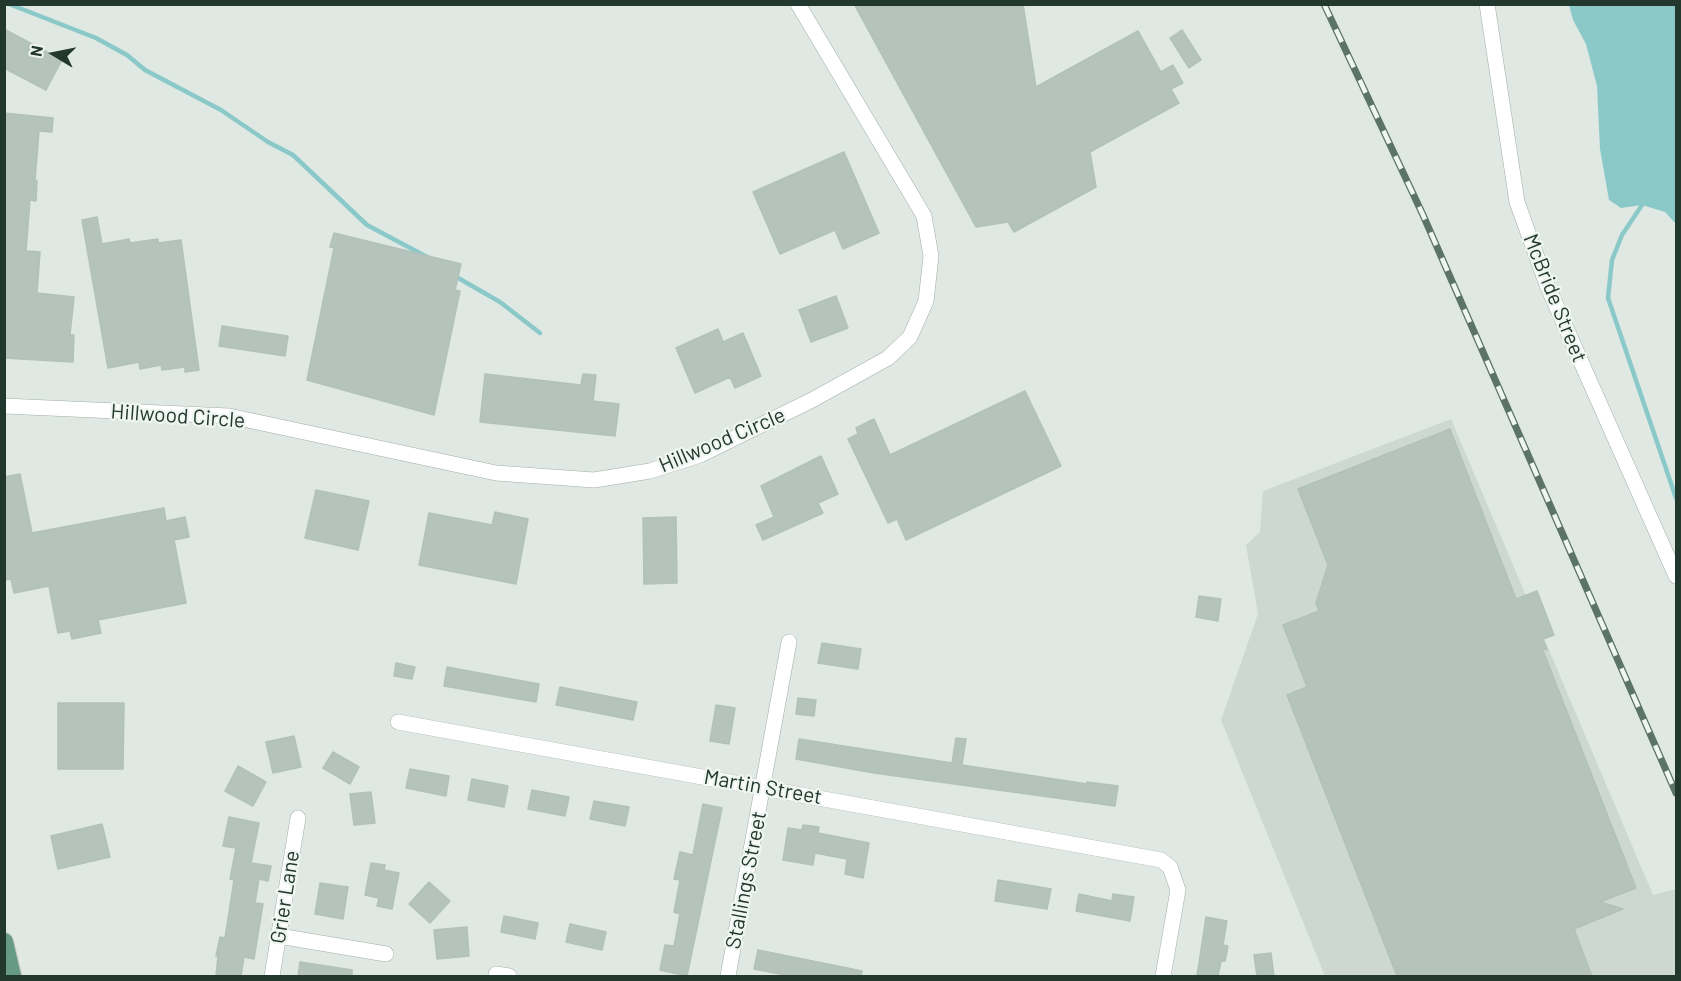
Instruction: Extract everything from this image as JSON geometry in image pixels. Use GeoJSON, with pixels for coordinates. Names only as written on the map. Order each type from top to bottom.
{"type":"FeatureCollection","features":[{"type":"Feature","properties":{"kind":"main road"},"geometry":{"type":"LineString","coordinates":[[4,942],[12,976]]}},
{"type":"Feature","properties":{"kind":"street","name":"Hillwood Circle"},"geometry":{"type":"LineString","coordinates":[[4,406],[230,416],[496,473],[594,480],[650,471],[700,454],[802,405],[888,358],[910,337],[927,301],[932,256],[924,216],[798,4]]}},
{"type":"Feature","properties":{"kind":"street","name":"McBride Street"},"geometry":{"type":"LineString","coordinates":[[1486,4],[1517,202],[1547,285],[1677,576]]}},
{"type":"Feature","properties":{"kind":"street","name":"Stallings Street"},"geometry":{"type":"LineString","coordinates":[[728,976],[789,642]]}},
{"type":"Feature","properties":{"kind":"street","name":"Martin Street"},"geometry":{"type":"LineString","coordinates":[[398,722],[1161,860],[1170,867],[1178,890],[1163,976]]}},
{"type":"Feature","properties":{"kind":"street","name":"Grier Lane"},"geometry":{"type":"LineString","coordinates":[[272,976],[298,818]]}},
{"type":"Feature","properties":{"kind":"street"},"geometry":{"type":"LineString","coordinates":[[279,936],[386,954]]}},
{"type":"Feature","properties":{"kind":"shaded area"},"geometry":{"type":"Polygon","coordinates":[[[1451,419],[1653,895],[1676,889],[1676,976],[1325,976],[1221,720],[1258,614],[1246,545],[1260,532],[1263,491],[1451,419]]]}},
{"type":"Feature","properties":{"kind":"water"},"geometry":{"type":"Polygon","coordinates":[[[1569,5],[1676,5],[1676,224],[1665,212],[1642,205],[1621,208],[1609,200],[1600,149],[1597,86],[1586,44],[1573,20],[1569,5]]]}},
{"type":"Feature","properties":{"kind":"building"},"geometry":{"type":"Polygon","coordinates":[[[854,4],[1023,4],[1036,87],[1138,31],[1161,72],[1173,65],[1183,83],[1171,89],[1179,103],[1090,152],[1096,187],[1014,232],[1008,222],[976,227],[854,4]]]}},
{"type":"Feature","properties":{"kind":"building"},"geometry":{"type":"Polygon","coordinates":[[[4,29],[62,60],[46,90],[4,68],[4,29]]]}},
{"type":"Feature","properties":{"kind":"building"},"geometry":{"type":"Polygon","coordinates":[[[1182,30],[1201,60],[1189,68],[1170,38],[1182,30]]]}},
{"type":"Feature","properties":{"kind":"building"},"geometry":{"type":"Polygon","coordinates":[[[4,113],[53,118],[52,132],[39,131],[35,180],[37,181],[36,201],[30,200],[26,251],[40,252],[37,293],[74,297],[70,335],[74,335],[73,362],[4,358],[4,113]]]}},
{"type":"Feature","properties":{"kind":"building"},"geometry":{"type":"Polygon","coordinates":[[[844,152],[879,233],[843,249],[835,230],[780,254],[753,192],[844,152]]]}},
{"type":"Feature","properties":{"kind":"building"},"geometry":{"type":"Polygon","coordinates":[[[97,217],[102,244],[129,239],[130,243],[158,239],[158,243],[181,240],[199,370],[185,372],[185,367],[162,370],[161,365],[140,369],[139,362],[108,368],[82,220],[97,217]]]}},
{"type":"Feature","properties":{"kind":"building"},"geometry":{"type":"Polygon","coordinates":[[[334,233],[461,264],[455,290],[460,291],[434,415],[307,380],[334,248],[330,247],[334,233]]]}},
{"type":"Feature","properties":{"kind":"building"},"geometry":{"type":"Polygon","coordinates":[[[836,296],[848,328],[811,342],[799,310],[836,296]]]}},
{"type":"Feature","properties":{"kind":"building"},"geometry":{"type":"Polygon","coordinates":[[[222,326],[288,336],[285,356],[219,346],[222,326]]]}},
{"type":"Feature","properties":{"kind":"building"},"geometry":{"type":"Polygon","coordinates":[[[718,329],[723,342],[743,333],[761,376],[735,388],[730,377],[695,393],[676,348],[718,329]]]}},
{"type":"Feature","properties":{"kind":"building"},"geometry":{"type":"Polygon","coordinates":[[[485,374],[581,385],[583,374],[596,375],[593,401],[619,404],[615,436],[480,422],[485,374]]]}},
{"type":"Feature","properties":{"kind":"building"},"geometry":{"type":"Polygon","coordinates":[[[1025,391],[1061,466],[906,540],[897,519],[888,523],[848,439],[858,434],[856,428],[874,419],[890,455],[1025,391]]]}},
{"type":"Feature","properties":{"kind":"building"},"geometry":{"type":"Polygon","coordinates":[[[1450,429],[1516,599],[1537,591],[1554,635],[1543,639],[1547,650],[1542,648],[1636,888],[1600,902],[1623,909],[1574,929],[1592,976],[1397,976],[1287,695],[1307,687],[1283,625],[1319,611],[1316,603],[1328,565],[1298,489],[1450,429]]]}},
{"type":"Feature","properties":{"kind":"building"},"geometry":{"type":"Polygon","coordinates":[[[821,456],[838,494],[818,503],[823,513],[763,540],[756,525],[774,517],[761,486],[821,456]]]}},
{"type":"Feature","properties":{"kind":"building"},"geometry":{"type":"Polygon","coordinates":[[[20,474],[32,533],[164,508],[166,521],[185,517],[189,537],[174,540],[186,603],[98,620],[101,633],[72,639],[70,631],[58,633],[49,586],[14,593],[11,579],[4,580],[4,477],[20,474]]]}},
{"type":"Feature","properties":{"kind":"building"},"geometry":{"type":"Polygon","coordinates":[[[316,490],[369,501],[358,550],[305,538],[316,490]]]}},
{"type":"Feature","properties":{"kind":"building"},"geometry":{"type":"Polygon","coordinates":[[[495,512],[528,519],[516,584],[419,565],[429,513],[492,525],[495,512]]]}},
{"type":"Feature","properties":{"kind":"building"},"geometry":{"type":"Polygon","coordinates":[[[676,517],[677,583],[644,584],[643,518],[676,517]]]}},
{"type":"Feature","properties":{"kind":"building"},"geometry":{"type":"Polygon","coordinates":[[[1199,596],[1221,599],[1218,621],[1196,617],[1199,596]]]}},
{"type":"Feature","properties":{"kind":"building"},"geometry":{"type":"Polygon","coordinates":[[[822,643],[861,649],[858,669],[818,663],[822,643]]]}},
{"type":"Feature","properties":{"kind":"building"},"geometry":{"type":"Polygon","coordinates":[[[396,663],[415,667],[412,679],[394,676],[396,663]]]}},
{"type":"Feature","properties":{"kind":"building"},"geometry":{"type":"Polygon","coordinates":[[[447,667],[539,684],[536,702],[444,686],[447,667]]]}},
{"type":"Feature","properties":{"kind":"building"},"geometry":{"type":"Polygon","coordinates":[[[560,687],[637,702],[633,720],[556,705],[560,687]]]}},
{"type":"Feature","properties":{"kind":"building"},"geometry":{"type":"Polygon","coordinates":[[[798,698],[816,700],[814,716],[796,714],[798,698]]]}},
{"type":"Feature","properties":{"kind":"building"},"geometry":{"type":"Polygon","coordinates":[[[58,703],[124,703],[123,769],[58,769],[58,703]]]}},
{"type":"Feature","properties":{"kind":"building"},"geometry":{"type":"Polygon","coordinates":[[[716,705],[735,708],[729,744],[710,741],[716,705]]]}},
{"type":"Feature","properties":{"kind":"building"},"geometry":{"type":"Polygon","coordinates":[[[294,736],[301,767],[273,773],[266,742],[294,736]]]}},
{"type":"Feature","properties":{"kind":"building"},"geometry":{"type":"Polygon","coordinates":[[[956,738],[966,739],[962,765],[1087,784],[1087,782],[1118,786],[1115,806],[874,773],[796,759],[799,739],[952,763],[956,738]]]}},
{"type":"Feature","properties":{"kind":"building"},"geometry":{"type":"Polygon","coordinates":[[[333,752],[359,767],[350,784],[323,768],[333,752]]]}},
{"type":"Feature","properties":{"kind":"building"},"geometry":{"type":"Polygon","coordinates":[[[238,766],[266,782],[253,806],[225,791],[238,766]]]}},
{"type":"Feature","properties":{"kind":"building"},"geometry":{"type":"Polygon","coordinates":[[[410,769],[449,776],[446,796],[406,788],[410,769]]]}},
{"type":"Feature","properties":{"kind":"building"},"geometry":{"type":"Polygon","coordinates":[[[472,779],[508,786],[504,807],[468,800],[472,779]]]}},
{"type":"Feature","properties":{"kind":"building"},"geometry":{"type":"Polygon","coordinates":[[[532,790],[569,797],[565,816],[528,809],[532,790]]]}},
{"type":"Feature","properties":{"kind":"building"},"geometry":{"type":"Polygon","coordinates":[[[371,792],[375,823],[354,825],[350,794],[371,792]]]}},
{"type":"Feature","properties":{"kind":"building"},"geometry":{"type":"Polygon","coordinates":[[[594,801],[629,807],[625,826],[590,819],[594,801]]]}},
{"type":"Feature","properties":{"kind":"building"},"geometry":{"type":"Polygon","coordinates":[[[703,804],[722,808],[687,976],[660,970],[665,945],[674,946],[680,914],[674,912],[680,880],[674,879],[680,852],[693,855],[703,804]]]}},
{"type":"Feature","properties":{"kind":"building"},"geometry":{"type":"Polygon","coordinates":[[[229,817],[259,823],[251,863],[271,866],[268,881],[259,879],[255,903],[263,904],[254,959],[244,957],[241,976],[216,976],[218,956],[216,956],[220,937],[225,938],[234,880],[230,879],[236,848],[223,846],[229,817]]]}},
{"type":"Feature","properties":{"kind":"building"},"geometry":{"type":"Polygon","coordinates":[[[102,824],[110,857],[58,869],[51,836],[102,824]]]}},
{"type":"Feature","properties":{"kind":"building"},"geometry":{"type":"Polygon","coordinates":[[[803,825],[819,827],[818,833],[869,843],[863,878],[845,874],[847,859],[815,853],[813,865],[783,860],[788,828],[802,830],[803,825]]]}},
{"type":"Feature","properties":{"kind":"building"},"geometry":{"type":"Polygon","coordinates":[[[371,863],[385,865],[384,870],[399,873],[392,909],[377,906],[379,898],[365,895],[371,863]]]}},
{"type":"Feature","properties":{"kind":"building"},"geometry":{"type":"Polygon","coordinates":[[[998,880],[1051,889],[1047,909],[995,901],[998,880]]]}},
{"type":"Feature","properties":{"kind":"building"},"geometry":{"type":"Polygon","coordinates":[[[429,882],[450,901],[430,923],[409,904],[429,882]]]}},
{"type":"Feature","properties":{"kind":"building"},"geometry":{"type":"Polygon","coordinates":[[[320,883],[348,887],[343,919],[315,914],[320,883]]]}},
{"type":"Feature","properties":{"kind":"building"},"geometry":{"type":"Polygon","coordinates":[[[1079,894],[1112,901],[1113,894],[1134,897],[1130,921],[1076,911],[1079,894]]]}},
{"type":"Feature","properties":{"kind":"building"},"geometry":{"type":"Polygon","coordinates":[[[504,916],[538,923],[535,939],[501,932],[504,916]]]}},
{"type":"Feature","properties":{"kind":"building"},"geometry":{"type":"Polygon","coordinates":[[[1206,917],[1227,921],[1223,945],[1228,946],[1225,961],[1221,961],[1218,976],[1197,976],[1206,917]]]}},
{"type":"Feature","properties":{"kind":"building"},"geometry":{"type":"Polygon","coordinates":[[[570,924],[606,932],[602,950],[566,942],[570,924]]]}},
{"type":"Feature","properties":{"kind":"building"},"geometry":{"type":"Polygon","coordinates":[[[467,927],[469,956],[437,959],[434,930],[467,927]]]}},
{"type":"Feature","properties":{"kind":"building"},"geometry":{"type":"Polygon","coordinates":[[[758,950],[862,971],[861,976],[790,976],[754,969],[758,950]]]}},
{"type":"Feature","properties":{"kind":"building"},"geometry":{"type":"Polygon","coordinates":[[[1271,953],[1274,976],[1257,976],[1254,955],[1271,953]]]}},
{"type":"Feature","properties":{"kind":"building"},"geometry":{"type":"Polygon","coordinates":[[[300,962],[352,970],[352,976],[298,976],[300,962]]]}},
{"type":"Feature","properties":{"kind":"waterway"},"geometry":{"type":"LineString","coordinates":[[9,4],[96,38],[127,55],[145,70],[221,110],[268,142],[293,155],[367,225],[429,258]]}},
{"type":"Feature","properties":{"kind":"waterway"},"geometry":{"type":"LineString","coordinates":[[1642,205],[1622,235],[1612,260],[1608,298],[1676,498]]}},
{"type":"Feature","properties":{"kind":"waterway"},"geometry":{"type":"LineString","coordinates":[[453,275],[500,302],[540,333]]}},
{"type":"Feature","properties":{"kind":"railway"},"geometry":{"type":"LineString","coordinates":[[1324,4],[1423,215],[1676,793]]}}]}
